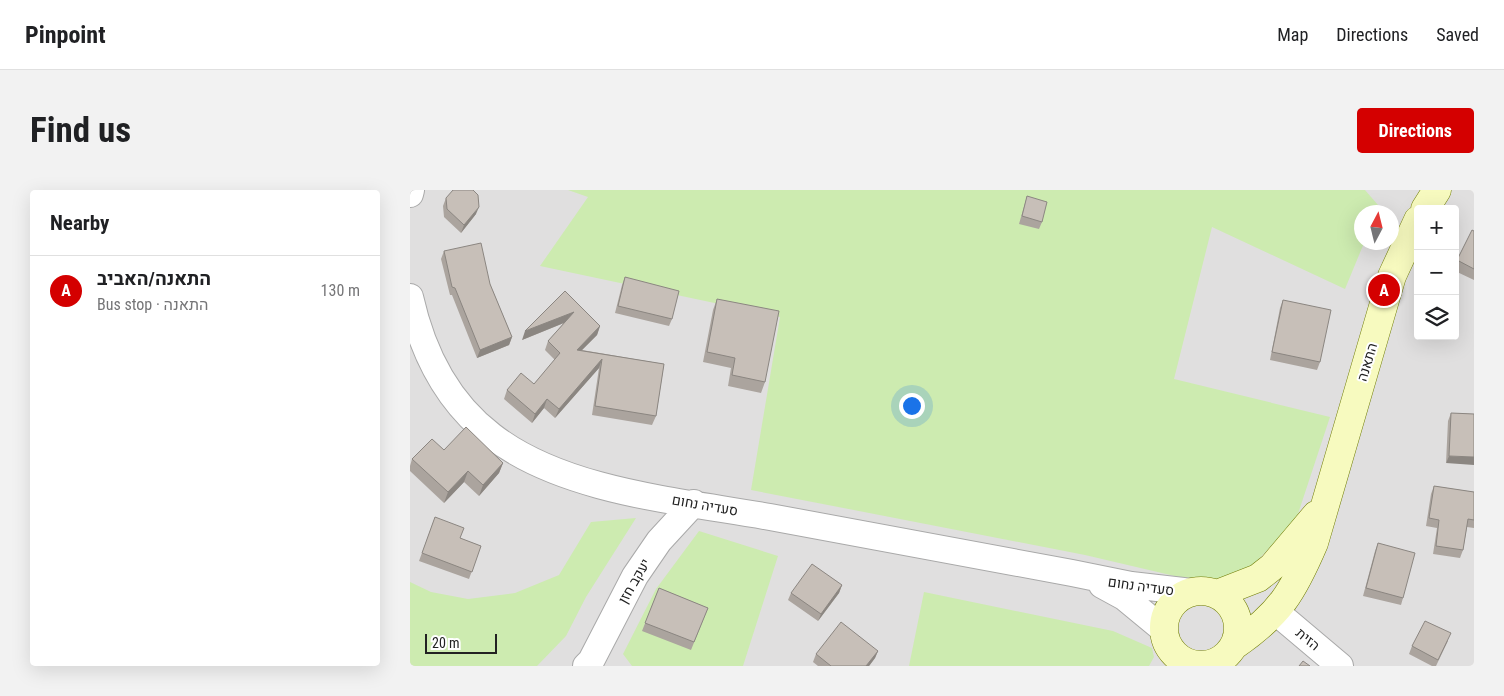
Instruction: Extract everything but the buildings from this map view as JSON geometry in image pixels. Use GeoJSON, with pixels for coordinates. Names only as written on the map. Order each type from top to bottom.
{"type":"FeatureCollection","features":[{"type":"Feature","properties":{"kind":"street"},"geometry":{"type":"LineString","coordinates":[[410,194],[411,190]]}},
{"type":"Feature","properties":{"kind":"street","name":"התאנה"},"geometry":{"type":"LineString","coordinates":[[1235,645],[1258,629],[1276,612],[1298,581],[1314,543],[1392,276],[1414,229]]}},
{"type":"Feature","properties":{"kind":"street","name":"סעדיה נחום"},"geometry":{"type":"LineString","coordinates":[[410,297],[416,323],[429,358],[446,388],[492,436],[550,470],[629,491],[1072,573],[1090,578],[1204,593]]}},
{"type":"Feature","properties":{"kind":"street","name":"יעקב חזן"},"geometry":{"type":"LineString","coordinates":[[586,666],[591,661],[635,576],[659,541],[694,503]]}},
{"type":"Feature","properties":{"kind":"street","name":"התאנה"},"geometry":{"type":"LineString","coordinates":[[1204,593],[1258,578],[1272,568],[1324,506]]}},
{"type":"Feature","properties":{"kind":"street","name":"סעדיה נחום"},"geometry":{"type":"LineString","coordinates":[[1090,578],[1124,597],[1163,646]]}},
{"type":"Feature","properties":{"kind":"street"},"geometry":{"type":"LineString","coordinates":[[1204,593],[1227,601],[1234,610],[1238,621],[1235,645],[1228,654],[1206,666],[1184,661],[1163,646],[1165,617],[1171,606],[1180,597],[1204,593]]}},
{"type":"Feature","properties":{"kind":"street","name":"הזית"},"geometry":{"type":"LineString","coordinates":[[1276,612],[1340,666]]}},
{"type":"Feature","properties":{"kind":"shaded area"},"geometry":{"type":"Polygon","coordinates":[[[410,190],[1474,190],[1474,666],[410,666],[410,190]]]}},
{"type":"Feature","properties":{"kind":"green space"},"geometry":{"type":"Polygon","coordinates":[[[568,190],[1365,190],[1378,205],[1354,205],[1354,250],[1361,250],[1345,289],[1212,227],[1174,379],[1330,417],[1296,520],[1248,570],[1213,585],[1085,555],[751,490],[780,317],[540,266],[588,197],[568,190]]]}},
{"type":"Feature","properties":{"kind":"green space"},"geometry":{"type":"Polygon","coordinates":[[[636,518],[586,597],[566,636],[537,666],[410,666],[410,582],[431,592],[468,599],[515,593],[559,575],[591,522],[636,518]]]}},
{"type":"Feature","properties":{"kind":"green space"},"geometry":{"type":"Polygon","coordinates":[[[699,531],[778,556],[743,666],[632,666],[623,654],[656,589],[699,531]]]}},
{"type":"Feature","properties":{"kind":"green space"},"geometry":{"type":"Polygon","coordinates":[[[924,592],[1113,631],[1152,648],[1154,657],[1149,666],[909,666],[924,592]]]}},
{"type":"Feature","properties":{"kind":"place","name":"התאנה/האביב"},"geometry":{"type":"Point","coordinates":[1384,290]}}]}
